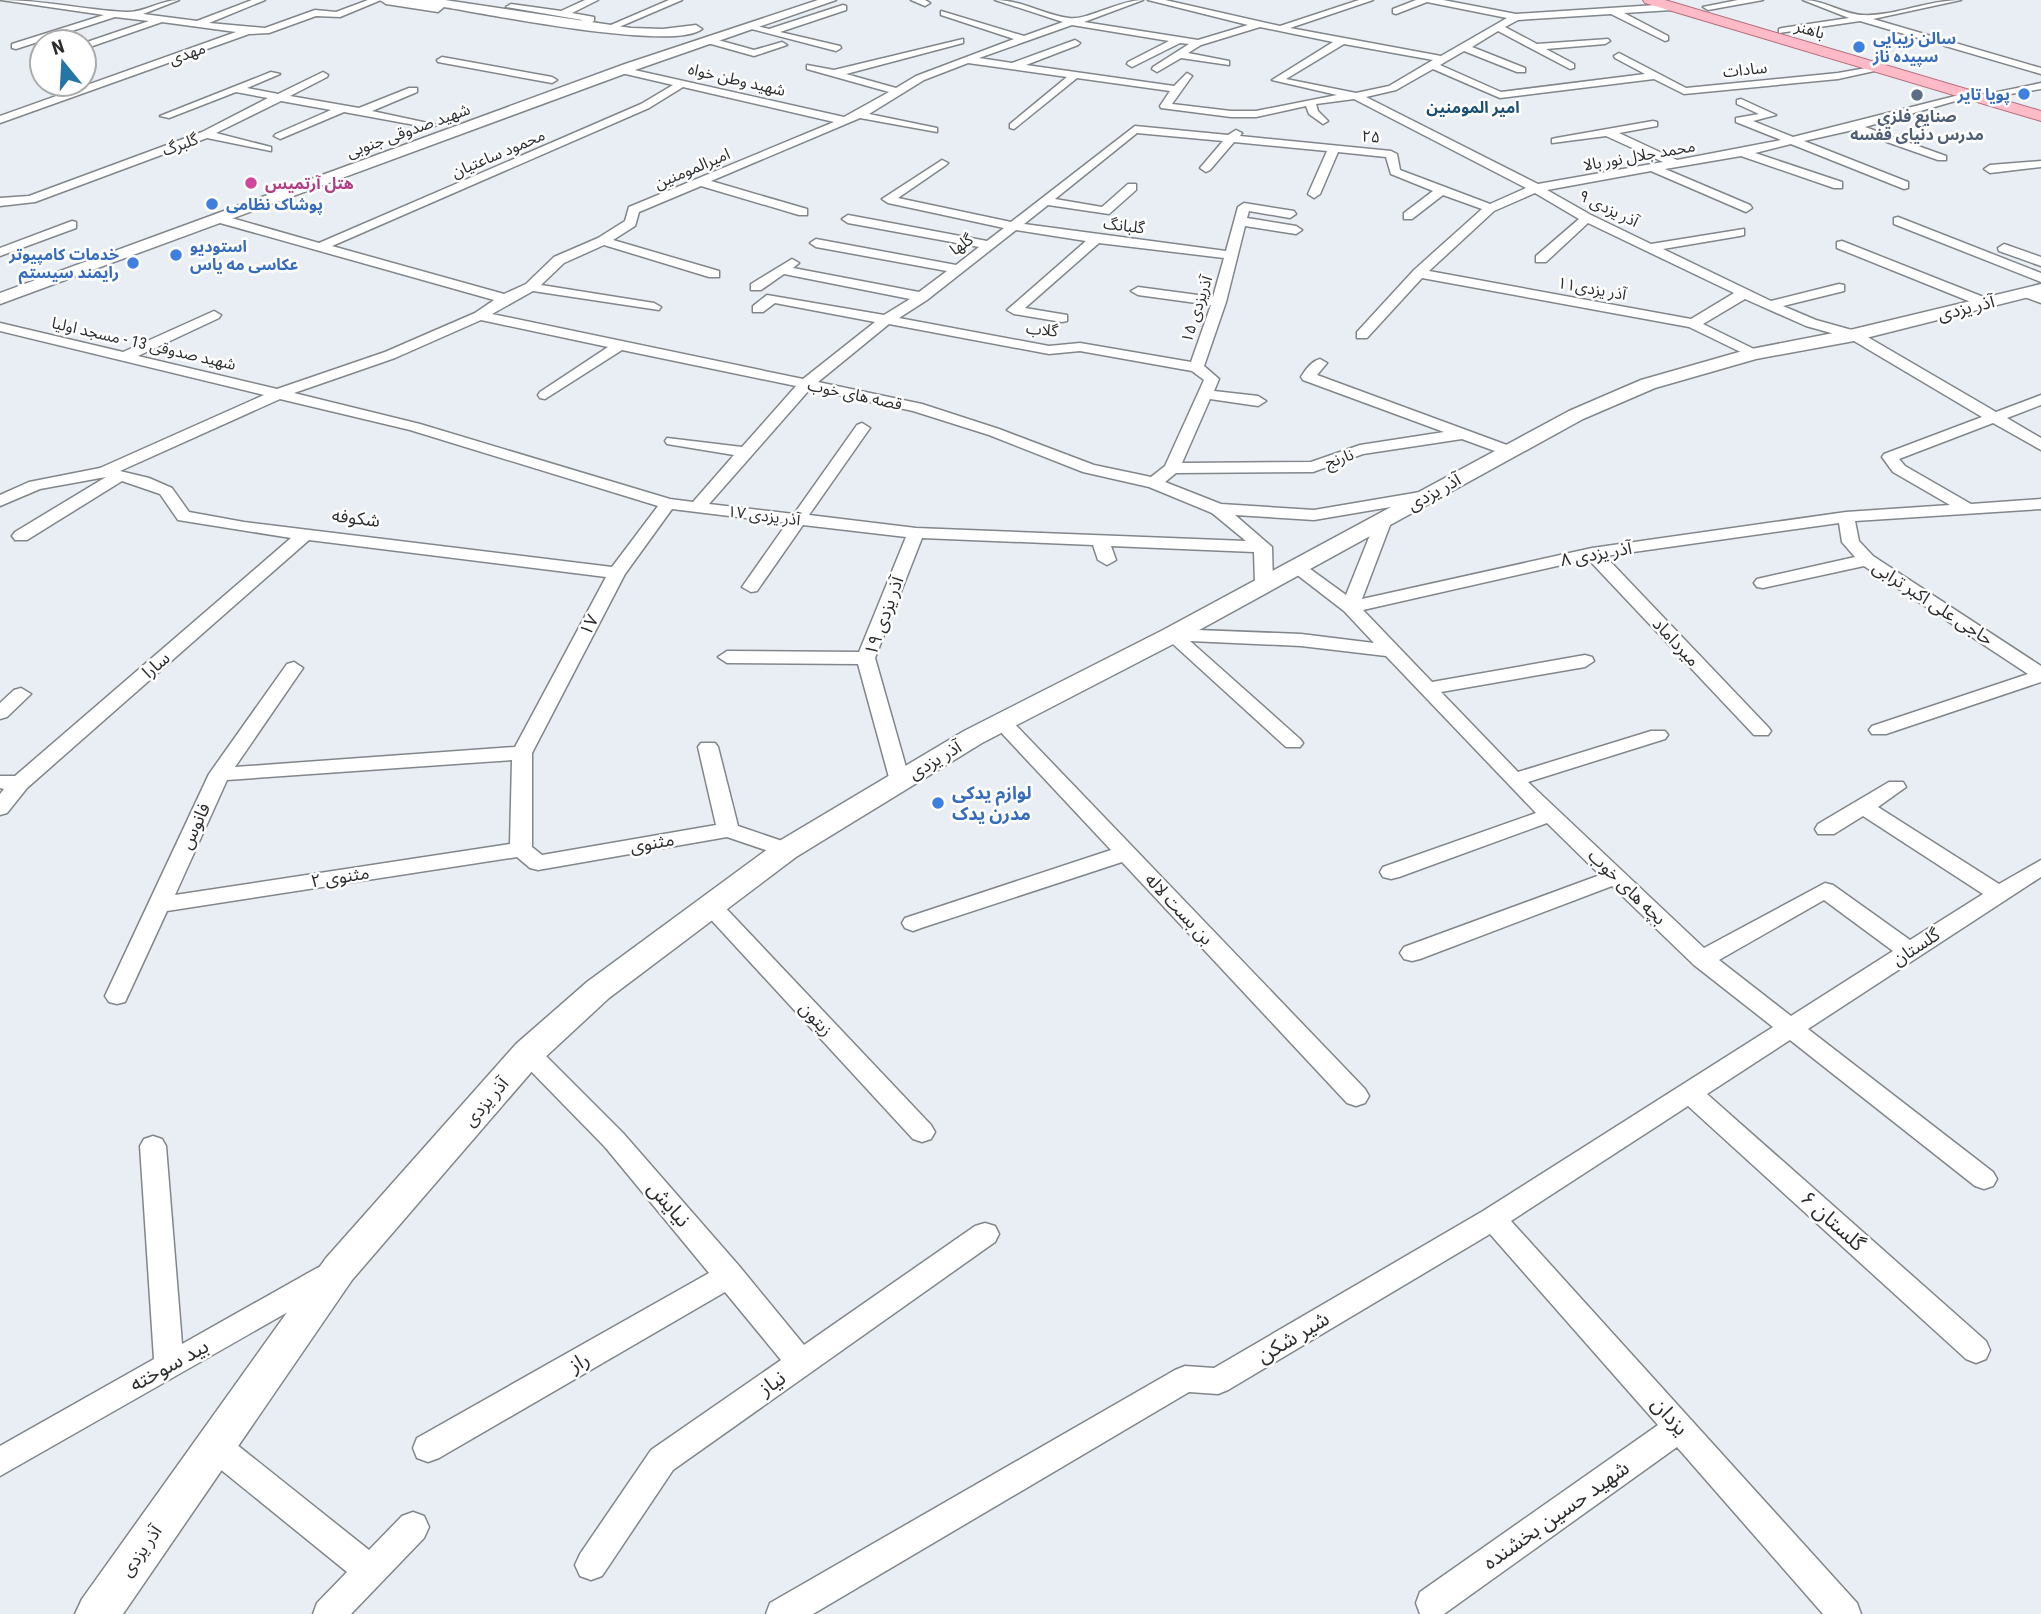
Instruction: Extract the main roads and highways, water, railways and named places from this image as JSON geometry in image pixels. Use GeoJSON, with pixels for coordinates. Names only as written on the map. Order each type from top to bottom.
{"type":"FeatureCollection","features":[{"type":"Feature","properties":{"kind":"main road"},"geometry":{"type":"LineString","coordinates":[[386,0],[583,24],[608,34]]}},
{"type":"Feature","properties":{"kind":"main road"},"geometry":{"type":"LineString","coordinates":[[421,0],[608,34],[701,35]]}},
{"type":"Feature","properties":{"kind":"main road","name":"شهید صدوقی جنوبی"},"geometry":{"type":"LineString","coordinates":[[0,299],[621,71],[701,35],[791,0]]}},
{"type":"Feature","properties":{"kind":"main road","name":"باهنر"},"geometry":{"type":"LineString","coordinates":[[1650,0],[1708,7],[2041,106]]}},
{"type":"Feature","properties":{"kind":"main road","name":"شهید صدوقی جنوبی"},"geometry":{"type":"LineString","coordinates":[[0,285],[552,80],[701,35],[749,27],[836,4]]}},
{"type":"Feature","properties":{"kind":"main road","name":"باهنر"},"geometry":{"type":"LineString","coordinates":[[1678,4],[2041,116]]}},
{"type":"Feature","properties":{"kind":"main road"},"geometry":{"type":"LineString","coordinates":[[103,247],[122,254]]}},
{"type":"Feature","properties":{"kind":"main road","name":"آذر یزدی"},"geometry":{"type":"LineString","coordinates":[[97,1614],[339,1269],[528,1053],[598,990],[786,850],[1002,722],[1172,635],[1576,415],[1648,384],[1753,354],[1854,335],[2037,290]]}},
{"type":"Feature","properties":{"kind":"place","name":"سالن زیبایی سپیده ناز"},"geometry":{"type":"Point","coordinates":[1859,47]}},
{"type":"Feature","properties":{"kind":"place","name":"پویا تایر"},"geometry":{"type":"Point","coordinates":[2024,94]}},
{"type":"Feature","properties":{"kind":"place","name":"صنایع فلزی مدرس دنیای قفسه"},"geometry":{"type":"Point","coordinates":[1917,95]}},
{"type":"Feature","properties":{"kind":"place","name":"هتل آرتمیس"},"geometry":{"type":"Point","coordinates":[251,183]}},
{"type":"Feature","properties":{"kind":"place","name":"پوشاک نظامی"},"geometry":{"type":"Point","coordinates":[212,204]}},
{"type":"Feature","properties":{"kind":"place","name":"استودیو عکاسی مه یاس"},"geometry":{"type":"Point","coordinates":[176,255]}},
{"type":"Feature","properties":{"kind":"place","name":"خدمات کامپیوتر رایمند سیستم"},"geometry":{"type":"Point","coordinates":[133,263]}},
{"type":"Feature","properties":{"kind":"place","name":"لوازم یدکی مدرن یدک"},"geometry":{"type":"Point","coordinates":[938,803]}},
{"type":"Feature","properties":{"kind":"district","name":"امیر المومنین"},"geometry":{"type":"Point","coordinates":[1473,107]}}]}
